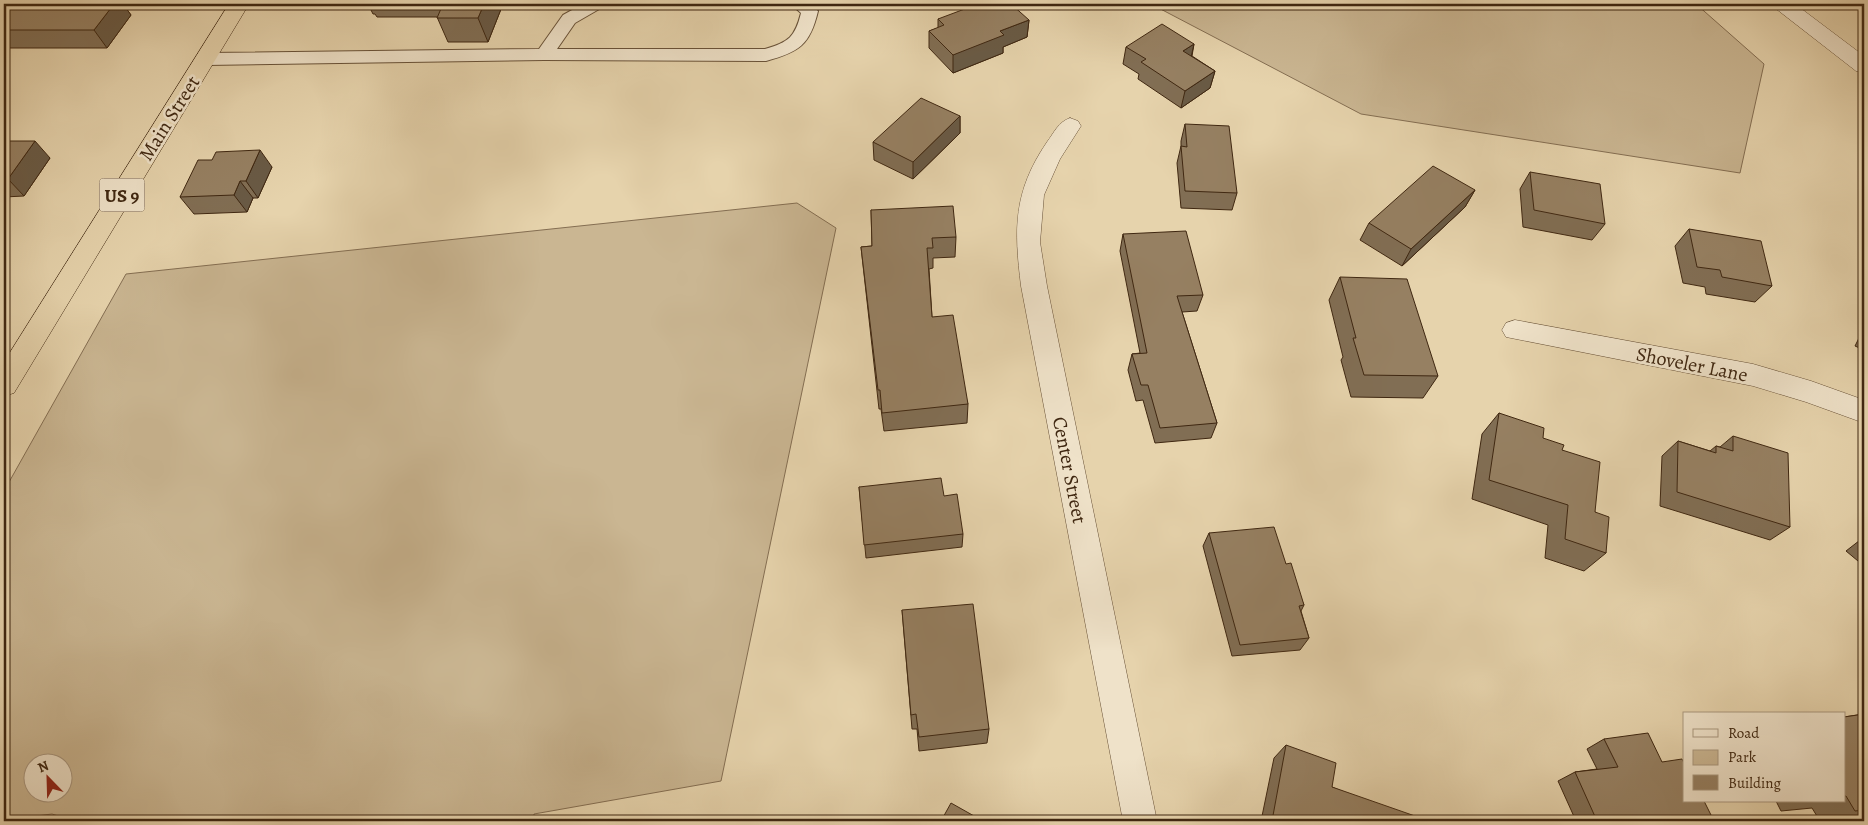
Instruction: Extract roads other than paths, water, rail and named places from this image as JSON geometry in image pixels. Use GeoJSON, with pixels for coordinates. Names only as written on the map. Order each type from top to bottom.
{"type":"FeatureCollection","features":[{"type":"Feature","properties":{"kind":"highway","name":"Main Street"},"geometry":{"type":"LineString","coordinates":[[4,385],[239,4]]}},
{"type":"Feature","properties":{"kind":"street"},"geometry":{"type":"LineString","coordinates":[[1782,4],[1864,66]]}},
{"type":"Feature","properties":{"kind":"street","name":"Center Street"},"geometry":{"type":"LineString","coordinates":[[1070,126],[1049,157],[1032,195],[1028,242],[1034,286],[1140,821]]}},
{"type":"Feature","properties":{"kind":"street","name":"Shoveler Lane"},"geometry":{"type":"LineString","coordinates":[[1515,330],[1753,375],[1811,392],[1864,412]]}},
{"type":"Feature","properties":{"kind":"lane"},"geometry":{"type":"LineString","coordinates":[[544,54],[568,19],[595,4]]}},
{"type":"Feature","properties":{"kind":"lane"},"geometry":{"type":"LineString","coordinates":[[206,58],[544,54],[766,55],[788,48],[805,33],[810,11],[799,4]]}}]}
